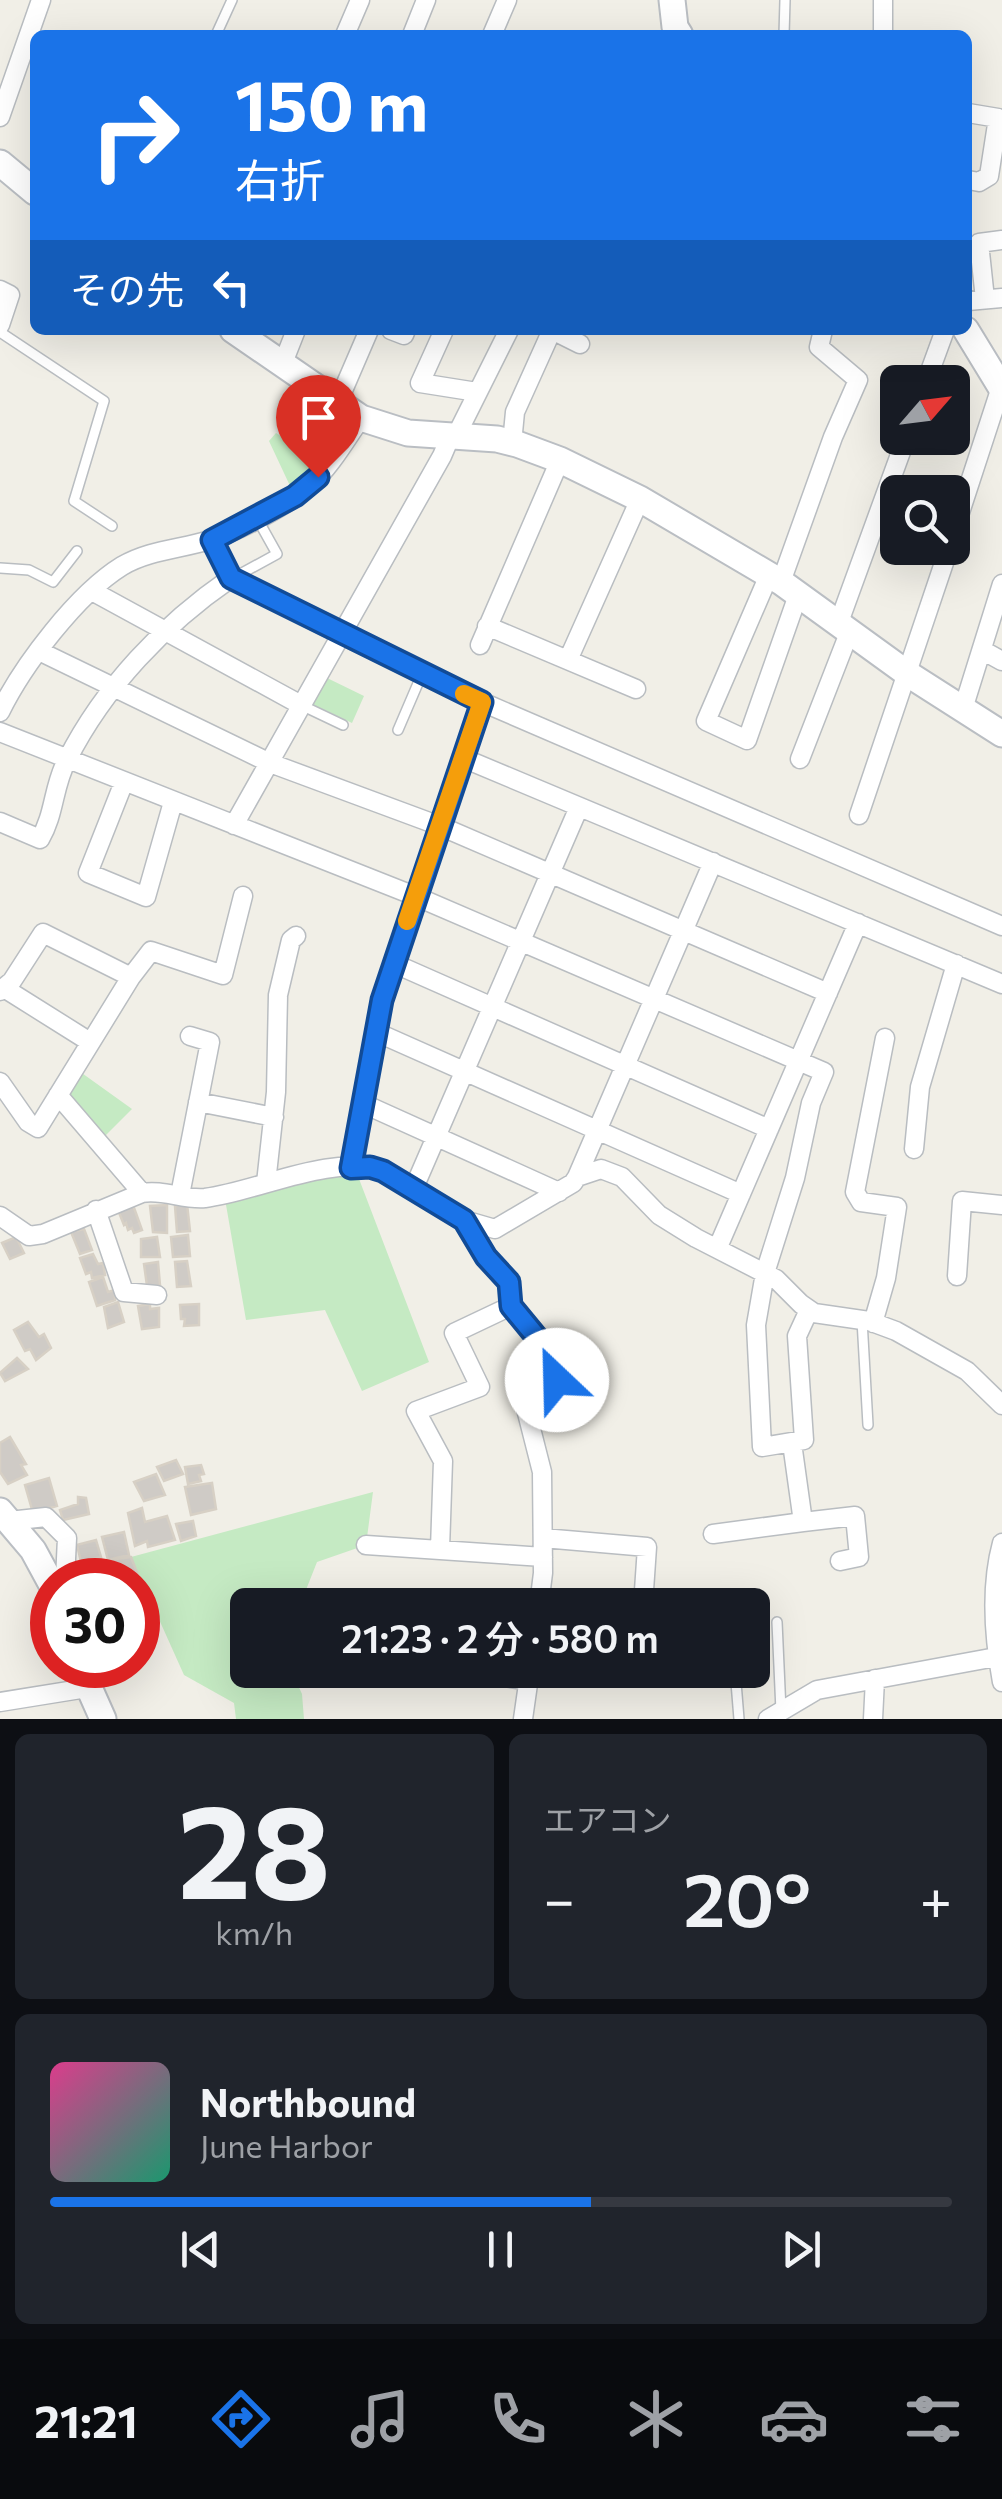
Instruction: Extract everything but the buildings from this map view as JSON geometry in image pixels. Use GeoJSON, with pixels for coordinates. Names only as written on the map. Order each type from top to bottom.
{"type":"FeatureCollection","features":[{"type":"Feature","properties":{"kind":"street"},"geometry":{"type":"LineString","coordinates":[[30,30],[41,0]]}},
{"type":"Feature","properties":{"kind":"street"},"geometry":{"type":"LineString","coordinates":[[347,30],[360,0]]}},
{"type":"Feature","properties":{"kind":"street"},"geometry":{"type":"LineString","coordinates":[[414,30],[426,0]]}},
{"type":"Feature","properties":{"kind":"street"},"geometry":{"type":"LineString","coordinates":[[494,30],[507,0]]}},
{"type":"Feature","properties":{"kind":"street"},"geometry":{"type":"LineString","coordinates":[[672,0],[677,30]]}},
{"type":"Feature","properties":{"kind":"street"},"geometry":{"type":"LineString","coordinates":[[883,0],[883,30]]}},
{"type":"Feature","properties":{"kind":"street"},"geometry":{"type":"LineString","coordinates":[[0,117],[30,31]]}},
{"type":"Feature","properties":{"kind":"street"},"geometry":{"type":"LineString","coordinates":[[972,114],[998,118],[989,176],[979,182],[972,181]]}},
{"type":"Feature","properties":{"kind":"street"},"geometry":{"type":"LineString","coordinates":[[0,163],[30,188]]}},
{"type":"Feature","properties":{"kind":"street"},"geometry":{"type":"LineString","coordinates":[[985,299],[979,242],[1002,240]]}},
{"type":"Feature","properties":{"kind":"street"},"geometry":{"type":"LineString","coordinates":[[0,290],[10,295],[0,329]]}},
{"type":"Feature","properties":{"kind":"street"},"geometry":{"type":"LineString","coordinates":[[240,335],[361,418],[408,433],[512,443],[560,460],[640,499],[783,584],[908,674],[1002,734]]}},
{"type":"Feature","properties":{"kind":"street"},"geometry":{"type":"LineString","coordinates":[[282,363],[294,335]]}},
{"type":"Feature","properties":{"kind":"street"},"geometry":{"type":"LineString","coordinates":[[338,402],[366,335]]}},
{"type":"Feature","properties":{"kind":"street"},"geometry":{"type":"LineString","coordinates":[[442,335],[420,382],[477,392]]}},
{"type":"Feature","properties":{"kind":"street"},"geometry":{"type":"LineString","coordinates":[[234,825],[506,335]]}},
{"type":"Feature","properties":{"kind":"street"},"geometry":{"type":"LineString","coordinates":[[512,443],[516,412],[550,335]]}},
{"type":"Feature","properties":{"kind":"street"},"geometry":{"type":"LineString","coordinates":[[562,335],[580,344]]}},
{"type":"Feature","properties":{"kind":"street"},"geometry":{"type":"LineString","coordinates":[[783,584],[706,722],[747,740],[783,584],[858,380],[819,347],[822,335]]}},
{"type":"Feature","properties":{"kind":"street"},"geometry":{"type":"LineString","coordinates":[[932,365],[943,335]]}},
{"type":"Feature","properties":{"kind":"street"},"geometry":{"type":"LineString","coordinates":[[969,335],[999,379],[970,476]]}},
{"type":"Feature","properties":{"kind":"street"},"geometry":{"type":"LineString","coordinates":[[0,712],[16,681],[39,651],[92,591],[121,567],[141,557],[212,540],[308,488],[332,462],[361,418]]}},
{"type":"Feature","properties":{"kind":"street"},"geometry":{"type":"LineString","coordinates":[[800,759],[900,455]]}},
{"type":"Feature","properties":{"kind":"street"},"geometry":{"type":"LineString","coordinates":[[560,460],[484,636],[568,660],[636,690]]}},
{"type":"Feature","properties":{"kind":"street"},"geometry":{"type":"LineString","coordinates":[[568,660],[640,499]]}},
{"type":"Feature","properties":{"kind":"street"},"geometry":{"type":"LineString","coordinates":[[212,540],[231,578],[342,635],[482,702],[1002,926]]}},
{"type":"Feature","properties":{"kind":"street"},"geometry":{"type":"LineString","coordinates":[[859,815],[943,565]]}},
{"type":"Feature","properties":{"kind":"street"},"geometry":{"type":"LineString","coordinates":[[0,822],[40,839],[50,822],[66,760],[113,687],[164,632],[231,578]]}},
{"type":"Feature","properties":{"kind":"street"},"geometry":{"type":"LineString","coordinates":[[92,591],[301,704]]}},
{"type":"Feature","properties":{"kind":"street"},"geometry":{"type":"LineString","coordinates":[[963,709],[1000,595]]}},
{"type":"Feature","properties":{"kind":"street"},"geometry":{"type":"LineString","coordinates":[[982,650],[1002,661]]}},
{"type":"Feature","properties":{"kind":"street"},"geometry":{"type":"LineString","coordinates":[[39,651],[270,763],[440,826],[828,993]]}},
{"type":"Feature","properties":{"kind":"street"},"geometry":{"type":"LineString","coordinates":[[351,1168],[393,963],[482,702]]}},
{"type":"Feature","properties":{"kind":"street"},"geometry":{"type":"LineString","coordinates":[[0,732],[416,896],[824,1072],[765,1273],[756,1325],[762,1447],[804,1440],[798,1336],[809,1310]]}},
{"type":"Feature","properties":{"kind":"street"},"geometry":{"type":"LineString","coordinates":[[463,758],[1002,984]]}},
{"type":"Feature","properties":{"kind":"street"},"geometry":{"type":"LineString","coordinates":[[124,782],[88,874],[146,897],[174,802]]}},
{"type":"Feature","properties":{"kind":"street"},"geometry":{"type":"LineString","coordinates":[[414,1190],[579,806]]}},
{"type":"Feature","properties":{"kind":"street"},"geometry":{"type":"LineString","coordinates":[[578,1177],[713,862]]}},
{"type":"Feature","properties":{"kind":"street"},"geometry":{"type":"LineString","coordinates":[[0,1082],[28,1122],[38,1128],[151,951],[222,976],[243,896]]}},
{"type":"Feature","properties":{"kind":"street"},"geometry":{"type":"LineString","coordinates":[[718,1247],[858,923]]}},
{"type":"Feature","properties":{"kind":"street"},"geometry":{"type":"LineString","coordinates":[[90,1042],[2,989],[44,934],[132,977]]}},
{"type":"Feature","properties":{"kind":"street"},"geometry":{"type":"LineString","coordinates":[[266,1183],[274,1117],[278,995],[291,940],[296,936]]}},
{"type":"Feature","properties":{"kind":"street"},"geometry":{"type":"LineString","coordinates":[[393,963],[769,1129]]}},
{"type":"Feature","properties":{"kind":"street"},"geometry":{"type":"LineString","coordinates":[[914,1149],[920,1087],[956,964]]}},
{"type":"Feature","properties":{"kind":"street"},"geometry":{"type":"LineString","coordinates":[[376,1032],[741,1194]]}},
{"type":"Feature","properties":{"kind":"street"},"geometry":{"type":"LineString","coordinates":[[180,1196],[210,1042],[190,1036]]}},
{"type":"Feature","properties":{"kind":"street"},"geometry":{"type":"LineString","coordinates":[[868,1321],[886,1278],[897,1207],[862,1202],[855,1192],[886,1038]]}},
{"type":"Feature","properties":{"kind":"street"},"geometry":{"type":"LineString","coordinates":[[58,1095],[142,1193]]}},
{"type":"Feature","properties":{"kind":"street"},"geometry":{"type":"LineString","coordinates":[[198,1102],[274,1117]]}},
{"type":"Feature","properties":{"kind":"street"},"geometry":{"type":"LineString","coordinates":[[364,1104],[559,1192]]}},
{"type":"Feature","properties":{"kind":"street"},"geometry":{"type":"LineString","coordinates":[[0,1216],[29,1236],[142,1193],[208,1198],[305,1173],[370,1167],[464,1220],[495,1229],[578,1177],[601,1169],[622,1176],[659,1215],[765,1273],[809,1310],[868,1321],[896,1331],[967,1371],[1002,1405]]}},
{"type":"Feature","properties":{"kind":"street"},"geometry":{"type":"LineString","coordinates":[[957,1276],[962,1201],[1002,1205]]}},
{"type":"Feature","properties":{"kind":"street"},"geometry":{"type":"LineString","coordinates":[[96,1210],[124,1292],[157,1295]]}},
{"type":"Feature","properties":{"kind":"street"},"geometry":{"type":"LineString","coordinates":[[464,1220],[486,1257],[509,1282],[511,1306],[548,1351],[558,1370],[557,1380],[525,1405],[542,1472],[540,1588]]}},
{"type":"Feature","properties":{"kind":"street"},"geometry":{"type":"LineString","coordinates":[[440,1549],[443,1461],[416,1412],[480,1386],[454,1333],[511,1306]]}},
{"type":"Feature","properties":{"kind":"street"},"geometry":{"type":"LineString","coordinates":[[792,1442],[803,1522]]}},
{"type":"Feature","properties":{"kind":"street"},"geometry":{"type":"LineString","coordinates":[[4,1516],[46,1518],[66,1538],[66,1558]]}},
{"type":"Feature","properties":{"kind":"street"},"geometry":{"type":"LineString","coordinates":[[4,1516],[37,1558]]}},
{"type":"Feature","properties":{"kind":"street"},"geometry":{"type":"LineString","coordinates":[[713,1534],[855,1516],[859,1557],[840,1562]]}},
{"type":"Feature","properties":{"kind":"street"},"geometry":{"type":"LineString","coordinates":[[366,1545],[440,1549],[647,1546],[644,1588]]}},
{"type":"Feature","properties":{"kind":"street"},"geometry":{"type":"LineString","coordinates":[[1001,1549],[998,1646],[1002,1682]]}},
{"type":"Feature","properties":{"kind":"street"},"geometry":{"type":"LineString","coordinates":[[775,1715],[817,1690],[875,1679],[998,1646]]}},
{"type":"Feature","properties":{"kind":"street"},"geometry":{"type":"LineString","coordinates":[[873,1719],[875,1679]]}},
{"type":"Feature","properties":{"kind":"street"},"geometry":{"type":"LineString","coordinates":[[0,1702],[45,1688]]}},
{"type":"Feature","properties":{"kind":"street"},"geometry":{"type":"LineString","coordinates":[[89,1688],[103,1719]]}},
{"type":"Feature","properties":{"kind":"street"},"geometry":{"type":"LineString","coordinates":[[523,1719],[528,1688]]}},
{"type":"Feature","properties":{"kind":"lane"},"geometry":{"type":"LineString","coordinates":[[218,30],[232,0]]}},
{"type":"Feature","properties":{"kind":"lane"},"geometry":{"type":"LineString","coordinates":[[784,30],[785,0]]}},
{"type":"Feature","properties":{"kind":"lane"},"geometry":{"type":"LineString","coordinates":[[0,329],[104,401],[74,501],[112,526]]}},
{"type":"Feature","properties":{"kind":"lane"},"geometry":{"type":"LineString","coordinates":[[231,578],[278,554],[257,518]]}},
{"type":"Feature","properties":{"kind":"lane"},"geometry":{"type":"LineString","coordinates":[[0,568],[29,570],[53,582],[76,551]]}},
{"type":"Feature","properties":{"kind":"lane"},"geometry":{"type":"LineString","coordinates":[[398,730],[422,674]]}},
{"type":"Feature","properties":{"kind":"lane"},"geometry":{"type":"LineString","coordinates":[[301,704],[343,725]]}},
{"type":"Feature","properties":{"kind":"lane"},"geometry":{"type":"LineString","coordinates":[[868,1321],[868,1426]]}},
{"type":"Feature","properties":{"kind":"lane"},"geometry":{"type":"LineString","coordinates":[[775,1715],[777,1622]]}},
{"type":"Feature","properties":{"kind":"lane"},"geometry":{"type":"LineString","coordinates":[[736,1688],[739,1719]]}},
{"type":"Feature","properties":{"kind":"green space"},"geometry":{"type":"Polygon","coordinates":[[[276,433],[322,463],[291,488],[269,441],[276,433]]]}},
{"type":"Feature","properties":{"kind":"green space"},"geometry":{"type":"Polygon","coordinates":[[[325,677],[364,696],[352,723],[314,705],[312,700],[325,677]]]}},
{"type":"Feature","properties":{"kind":"green space"},"geometry":{"type":"Polygon","coordinates":[[[79,1071],[132,1109],[105,1136],[69,1095],[68,1088],[79,1071]]]}},
{"type":"Feature","properties":{"kind":"green space"},"geometry":{"type":"Polygon","coordinates":[[[356,1171],[429,1362],[362,1391],[325,1310],[246,1320],[225,1199],[308,1176],[356,1171]]]}},
{"type":"Feature","properties":{"kind":"green space"},"geometry":{"type":"Polygon","coordinates":[[[373,1492],[366,1545],[317,1562],[307,1588],[230,1588],[230,1688],[299,1688],[304,1719],[236,1719],[234,1703],[184,1675],[160,1622],[160,1558],[131,1557],[373,1492]]]}},
{"type":"Feature","properties":{"kind":"slow traffic"},"geometry":{"type":"LineString","coordinates":[[407,921],[482,702],[464,694]]}},
{"type":"Feature","properties":{"kind":"route"},"geometry":{"type":"LineString","coordinates":[[318,477],[295,496],[212,540],[231,578],[482,702],[382,1000],[351,1168],[383,1171],[464,1220],[486,1257],[509,1282],[511,1306],[548,1351],[558,1370],[557,1380]]}}]}
